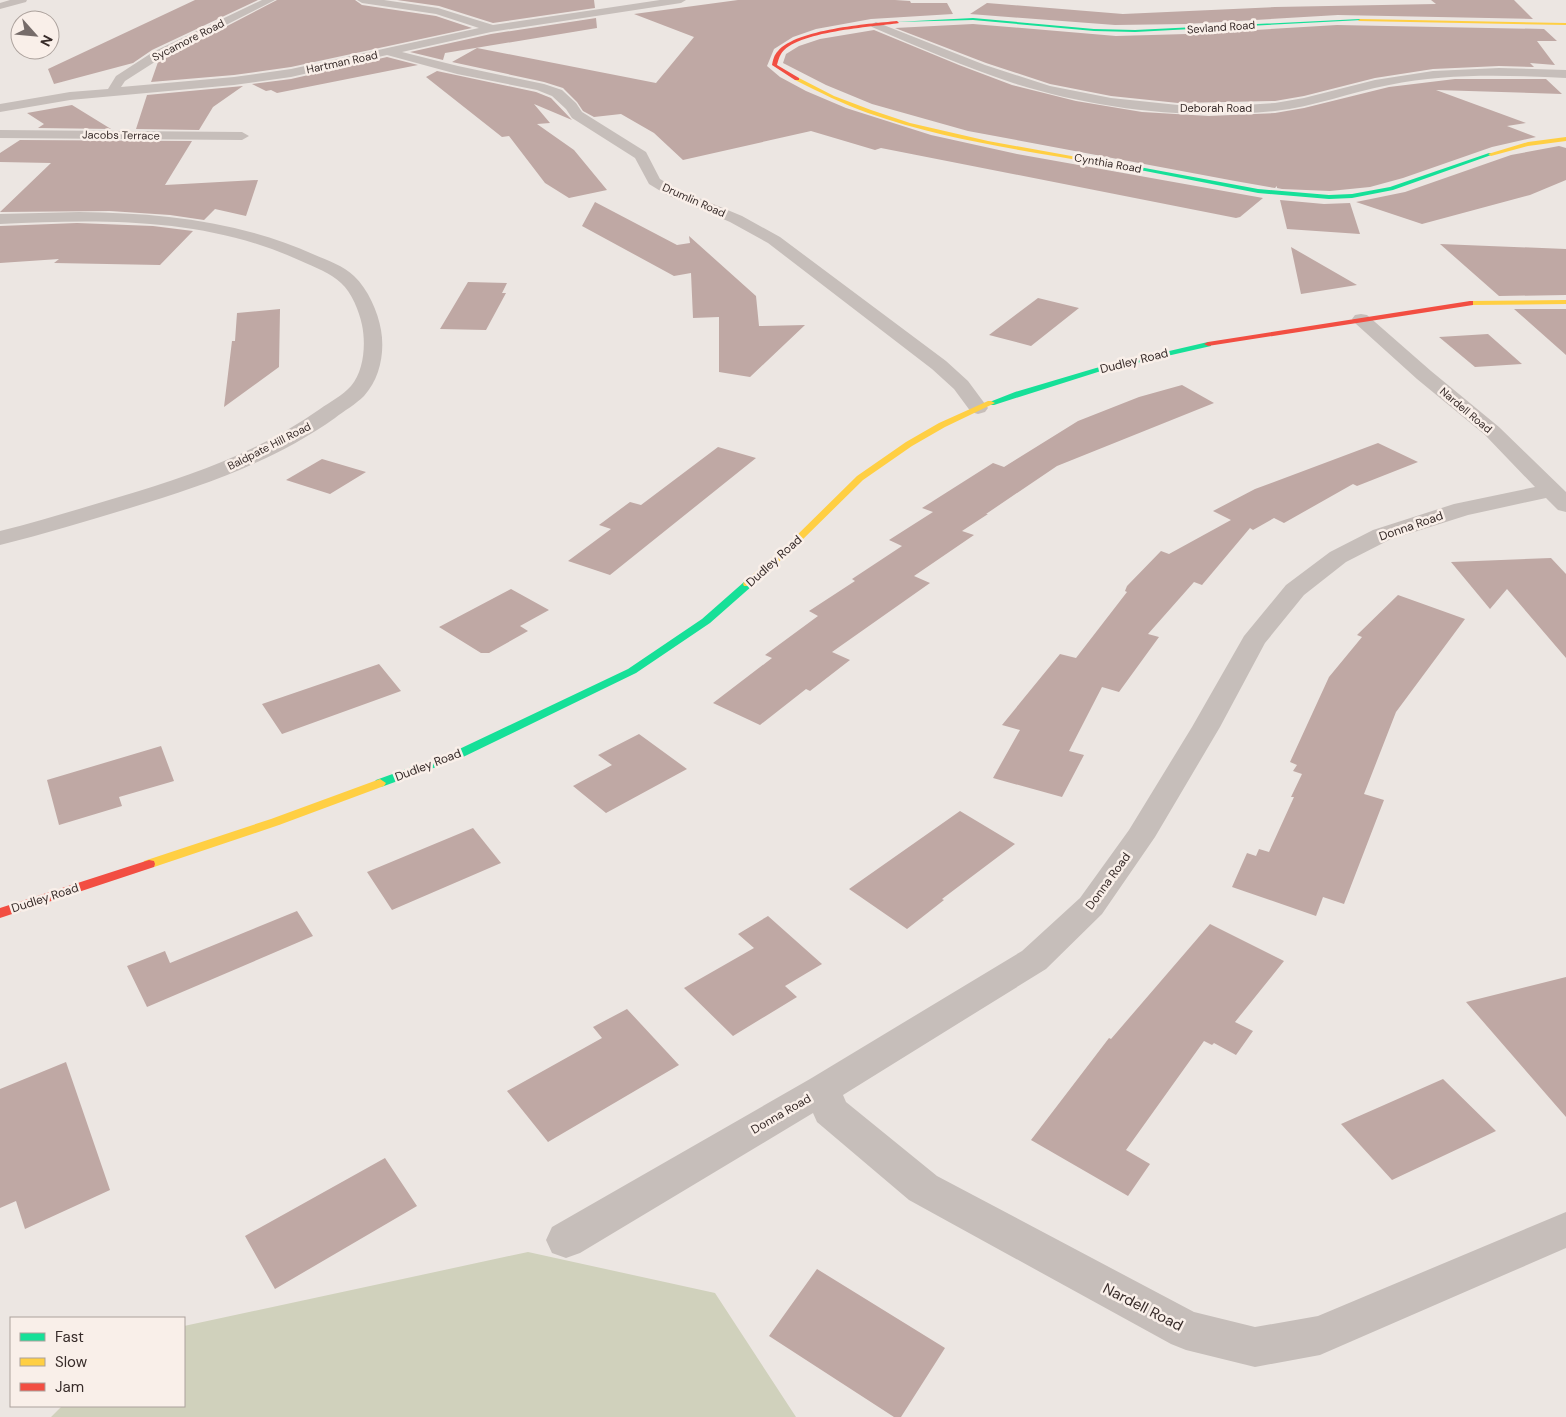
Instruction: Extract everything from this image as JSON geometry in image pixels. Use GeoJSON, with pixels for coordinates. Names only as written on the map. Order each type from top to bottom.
{"type":"FeatureCollection","features":[{"type":"Feature","properties":{"kind":"street"},"geometry":{"type":"LineString","coordinates":[[0,6],[22,0]]}},
{"type":"Feature","properties":{"kind":"street","name":"Sycamore Road"},"geometry":{"type":"LineString","coordinates":[[113,90],[120,79],[157,55],[270,0]]}},
{"type":"Feature","properties":{"kind":"street"},"geometry":{"type":"LineString","coordinates":[[362,0],[438,11],[491,29]]}},
{"type":"Feature","properties":{"kind":"street","name":"Hartman Road"},"geometry":{"type":"LineString","coordinates":[[0,108],[113,90],[234,81],[291,73],[491,29],[681,0]]}},
{"type":"Feature","properties":{"kind":"street","name":"Sevland Road"},"geometry":{"type":"LineString","coordinates":[[876,25],[920,20],[976,20],[1125,31],[1368,20],[1566,24]]}},
{"type":"Feature","properties":{"kind":"street","name":"Deborah Road"},"geometry":{"type":"LineString","coordinates":[[876,25],[1016,80],[1087,97],[1156,106],[1207,109],[1276,106],[1322,98],[1391,80],[1455,72],[1566,74]]}},
{"type":"Feature","properties":{"kind":"street","name":"Cynthia Road"},"geometry":{"type":"LineString","coordinates":[[876,25],[840,29],[802,38],[778,51],[773,58],[774,66],[801,83],[863,110],[900,122],[941,132],[1094,161],[1298,196],[1351,196],[1377,192],[1506,149],[1566,138]]}},
{"type":"Feature","properties":{"kind":"street","name":"Drumlin Road"},"geometry":{"type":"LineString","coordinates":[[387,52],[457,70],[540,87],[557,93],[571,106],[576,115],[641,155],[654,181],[672,192],[736,219],[774,240],[920,349],[961,386],[978,408]]}},
{"type":"Feature","properties":{"kind":"street","name":"Jacobs Terrace"},"geometry":{"type":"LineString","coordinates":[[0,134],[242,136]]}},
{"type":"Feature","properties":{"kind":"street","name":"Baldpate Hill Road"},"geometry":{"type":"LineString","coordinates":[[0,219],[46,216],[176,222],[221,228],[269,241],[301,253],[347,279],[363,301],[372,324],[373,356],[359,389],[309,428],[248,460],[195,481],[61,522],[0,538]]}},
{"type":"Feature","properties":{"kind":"street","name":"Dudley Road"},"geometry":{"type":"LineString","coordinates":[[0,913],[276,822],[457,755],[632,671],[706,621],[792,544],[860,478],[909,444],[942,425],[978,408],[1042,385],[1136,358],[1224,340],[1466,303],[1566,302]]}},
{"type":"Feature","properties":{"kind":"street","name":"Nardell Road"},"geometry":{"type":"LineString","coordinates":[[1361,319],[1424,375],[1492,431],[1558,498]]}},
{"type":"Feature","properties":{"kind":"street","name":"Donna Road"},"geometry":{"type":"LineString","coordinates":[[566,1240],[823,1089],[1034,960],[1092,906],[1145,829],[1206,727],[1253,641],[1295,590],[1338,558],[1381,535],[1462,508],[1558,498]]}},
{"type":"Feature","properties":{"kind":"street","name":"Nardell Road"},"geometry":{"type":"LineString","coordinates":[[823,1089],[830,1111],[923,1188],[1186,1330],[1255,1347],[1320,1335],[1566,1229]]}},
{"type":"Feature","properties":{"kind":"green space"},"geometry":{"type":"Polygon","coordinates":[[[528,1252],[715,1293],[796,1417],[51,1417],[61,1407],[185,1407],[185,1326],[528,1252]]]}},
{"type":"Feature","properties":{"kind":"building"},"geometry":{"type":"Polygon","coordinates":[[[195,0],[258,0],[152,50],[133,63],[54,84],[48,69],[195,0]]]}},
{"type":"Feature","properties":{"kind":"building"},"geometry":{"type":"Polygon","coordinates":[[[277,0],[355,0],[362,5],[436,16],[472,28],[291,67],[234,75],[151,82],[158,62],[277,0]]]}},
{"type":"Feature","properties":{"kind":"building"},"geometry":{"type":"Polygon","coordinates":[[[397,0],[594,0],[595,8],[493,23],[439,6],[397,0]]]}},
{"type":"Feature","properties":{"kind":"building"},"geometry":{"type":"Polygon","coordinates":[[[738,0],[895,0],[910,1],[911,3],[947,3],[953,14],[871,19],[816,29],[793,37],[774,49],[767,66],[780,77],[806,91],[846,108],[931,135],[1017,154],[1263,198],[1240,217],[1236,218],[881,148],[875,150],[811,131],[683,160],[654,133],[621,114],[594,117],[583,111],[563,88],[544,82],[452,62],[477,48],[656,83],[694,37],[634,14],[738,0]]]}},
{"type":"Feature","properties":{"kind":"building"},"geometry":{"type":"Polygon","coordinates":[[[1431,0],[1514,0],[1533,19],[1338,15],[1186,24],[1115,25],[970,14],[987,3],[1123,14],[1275,7],[1436,4],[1431,0]]]}},
{"type":"Feature","properties":{"kind":"building"},"geometry":{"type":"Polygon","coordinates":[[[596,18],[597,28],[445,53],[443,60],[410,52],[491,34],[596,18]]]}},
{"type":"Feature","properties":{"kind":"building"},"geometry":{"type":"Polygon","coordinates":[[[973,24],[1116,36],[1187,34],[1337,25],[1544,29],[1557,41],[1537,41],[1555,65],[1530,63],[1534,67],[1499,66],[1433,69],[1375,78],[1304,96],[1275,101],[1178,103],[1111,96],[1050,84],[986,63],[895,28],[973,24]]]}},
{"type":"Feature","properties":{"kind":"building"},"geometry":{"type":"Polygon","coordinates":[[[874,30],[1012,85],[1076,101],[1142,112],[1209,116],[1275,113],[1304,108],[1389,87],[1455,79],[1546,79],[1562,94],[1436,90],[1526,123],[1507,126],[1536,137],[1492,147],[1403,178],[1370,187],[1330,191],[1282,189],[1277,188],[1277,186],[1275,188],[1235,181],[968,131],[872,104],[826,85],[783,63],[786,54],[799,46],[820,39],[874,30]]]}},
{"type":"Feature","properties":{"kind":"building"},"geometry":{"type":"Polygon","coordinates":[[[387,57],[418,65],[277,93],[271,90],[266,91],[252,84],[291,79],[387,57]]]}},
{"type":"Feature","properties":{"kind":"building"},"geometry":{"type":"Polygon","coordinates":[[[437,71],[536,92],[551,98],[572,120],[534,104],[550,123],[537,124],[574,150],[607,190],[569,198],[545,183],[509,136],[502,137],[426,77],[437,71]]]}},
{"type":"Feature","properties":{"kind":"building"},"geometry":{"type":"Polygon","coordinates":[[[243,86],[213,107],[199,130],[136,129],[147,95],[243,86]]]}},
{"type":"Feature","properties":{"kind":"building"},"geometry":{"type":"Polygon","coordinates":[[[72,105],[111,129],[38,128],[44,124],[27,113],[72,105]]]}},
{"type":"Feature","properties":{"kind":"building"},"geometry":{"type":"Polygon","coordinates":[[[20,140],[192,141],[165,185],[258,180],[246,216],[215,209],[204,220],[170,215],[110,211],[0,212],[51,163],[0,162],[0,153],[20,140]]]}},
{"type":"Feature","properties":{"kind":"building"},"geometry":{"type":"Polygon","coordinates":[[[1559,146],[1566,148],[1566,180],[1530,195],[1422,224],[1356,202],[1405,192],[1511,155],[1559,146]]]}},
{"type":"Feature","properties":{"kind":"building"},"geometry":{"type":"Polygon","coordinates":[[[1280,200],[1324,204],[1350,203],[1360,234],[1287,229],[1280,200]]]}},
{"type":"Feature","properties":{"kind":"building"},"geometry":{"type":"Polygon","coordinates":[[[595,202],[677,245],[690,243],[689,236],[756,296],[759,326],[805,325],[750,377],[719,372],[719,317],[693,318],[691,273],[674,276],[582,226],[595,202]]]}},
{"type":"Feature","properties":{"kind":"building"},"geometry":{"type":"Polygon","coordinates":[[[77,223],[153,226],[193,231],[160,265],[54,263],[59,259],[0,263],[0,226],[77,223]]]}},
{"type":"Feature","properties":{"kind":"building"},"geometry":{"type":"Polygon","coordinates":[[[1440,244],[1566,249],[1566,295],[1499,296],[1440,244]]]}},
{"type":"Feature","properties":{"kind":"building"},"geometry":{"type":"Polygon","coordinates":[[[1291,247],[1357,285],[1301,294],[1291,247]]]}},
{"type":"Feature","properties":{"kind":"building"},"geometry":{"type":"Polygon","coordinates":[[[468,282],[507,283],[502,293],[506,293],[486,330],[440,329],[468,282]]]}},
{"type":"Feature","properties":{"kind":"building"},"geometry":{"type":"Polygon","coordinates":[[[1038,298],[1079,308],[1031,346],[989,335],[1038,298]]]}},
{"type":"Feature","properties":{"kind":"building"},"geometry":{"type":"Polygon","coordinates":[[[280,309],[279,367],[224,407],[232,341],[235,341],[237,313],[280,309]]]}},
{"type":"Feature","properties":{"kind":"building"},"geometry":{"type":"Polygon","coordinates":[[[1514,309],[1566,309],[1566,355],[1514,309]]]}},
{"type":"Feature","properties":{"kind":"building"},"geometry":{"type":"Polygon","coordinates":[[[1488,334],[1522,364],[1475,367],[1439,337],[1488,334]]]}},
{"type":"Feature","properties":{"kind":"building"},"geometry":{"type":"Polygon","coordinates":[[[1182,385],[1214,403],[1057,466],[962,531],[974,535],[914,576],[930,583],[832,652],[850,660],[810,691],[806,689],[760,725],[713,703],[772,658],[765,655],[818,616],[809,611],[855,581],[852,579],[902,546],[889,540],[933,512],[922,508],[993,463],[1004,467],[1078,421],[1139,397],[1182,385]]]}},
{"type":"Feature","properties":{"kind":"building"},"geometry":{"type":"Polygon","coordinates":[[[1378,443],[1418,462],[1357,486],[1353,484],[1284,523],[1274,518],[1253,530],[1250,528],[1202,585],[1194,582],[1148,634],[1159,637],[1119,692],[1102,687],[1069,751],[1084,755],[1062,797],[993,778],[1020,730],[1002,725],[1060,654],[1076,658],[1127,592],[1125,591],[1127,586],[1161,551],[1169,554],[1231,520],[1213,511],[1255,489],[1378,443]]]}},
{"type":"Feature","properties":{"kind":"building"},"geometry":{"type":"Polygon","coordinates":[[[718,447],[756,458],[610,575],[568,561],[611,529],[599,525],[630,502],[641,505],[718,447]]]}},
{"type":"Feature","properties":{"kind":"building"},"geometry":{"type":"Polygon","coordinates":[[[322,459],[366,472],[330,494],[286,480],[322,459]]]}},
{"type":"Feature","properties":{"kind":"building"},"geometry":{"type":"Polygon","coordinates":[[[1551,558],[1566,574],[1566,658],[1507,589],[1490,609],[1451,562],[1551,558]]]}},
{"type":"Feature","properties":{"kind":"building"},"geometry":{"type":"Polygon","coordinates":[[[511,589],[549,610],[520,626],[528,631],[489,653],[481,653],[439,627],[511,589]]]}},
{"type":"Feature","properties":{"kind":"building"},"geometry":{"type":"Polygon","coordinates":[[[1398,595],[1465,619],[1396,712],[1364,794],[1384,800],[1344,904],[1323,897],[1316,916],[1232,887],[1247,853],[1256,856],[1259,849],[1269,852],[1294,797],[1291,797],[1302,774],[1293,771],[1297,765],[1290,762],[1329,677],[1362,637],[1357,635],[1398,595]]]}},
{"type":"Feature","properties":{"kind":"building"},"geometry":{"type":"Polygon","coordinates":[[[379,664],[401,691],[282,734],[262,704],[379,664]]]}},
{"type":"Feature","properties":{"kind":"building"},"geometry":{"type":"Polygon","coordinates":[[[639,734],[687,769],[606,813],[573,786],[612,765],[598,755],[639,734]]]}},
{"type":"Feature","properties":{"kind":"building"},"geometry":{"type":"Polygon","coordinates":[[[161,746],[174,781],[119,797],[122,806],[59,825],[47,780],[161,746]]]}},
{"type":"Feature","properties":{"kind":"building"},"geometry":{"type":"Polygon","coordinates":[[[960,811],[1015,844],[942,899],[944,900],[907,929],[849,889],[960,811]]]}},
{"type":"Feature","properties":{"kind":"building"},"geometry":{"type":"Polygon","coordinates":[[[473,828],[501,863],[392,910],[367,872],[473,828]]]}},
{"type":"Feature","properties":{"kind":"building"},"geometry":{"type":"Polygon","coordinates":[[[297,911],[313,936],[147,1007],[127,966],[165,951],[170,963],[297,911]]]}},
{"type":"Feature","properties":{"kind":"building"},"geometry":{"type":"Polygon","coordinates":[[[768,916],[822,964],[785,986],[797,997],[733,1036],[684,988],[754,948],[738,934],[768,916]]]}},
{"type":"Feature","properties":{"kind":"building"},"geometry":{"type":"Polygon","coordinates":[[[1210,924],[1284,961],[1235,1022],[1253,1031],[1236,1055],[1214,1043],[1212,1045],[1204,1041],[1126,1150],[1150,1164],[1128,1196],[1031,1140],[1109,1038],[1111,1039],[1210,924]]]}},
{"type":"Feature","properties":{"kind":"building"},"geometry":{"type":"Polygon","coordinates":[[[1566,977],[1566,1117],[1466,1002],[1566,977]]]}},
{"type":"Feature","properties":{"kind":"building"},"geometry":{"type":"Polygon","coordinates":[[[627,1009],[679,1065],[548,1142],[507,1091],[602,1038],[593,1027],[627,1009]]]}},
{"type":"Feature","properties":{"kind":"building"},"geometry":{"type":"Polygon","coordinates":[[[66,1062],[110,1190],[25,1229],[16,1201],[0,1208],[0,1089],[66,1062]]]}},
{"type":"Feature","properties":{"kind":"building"},"geometry":{"type":"Polygon","coordinates":[[[1443,1079],[1496,1131],[1392,1180],[1341,1124],[1443,1079]]]}},
{"type":"Feature","properties":{"kind":"building"},"geometry":{"type":"Polygon","coordinates":[[[385,1158],[417,1206],[275,1289],[245,1236],[385,1158]]]}},
{"type":"Feature","properties":{"kind":"building"},"geometry":{"type":"Polygon","coordinates":[[[817,1269],[945,1348],[901,1417],[894,1417],[769,1336],[817,1269]]]}},
{"type":"Feature","properties":{"kind":"traffic: fast"},"geometry":{"type":"LineString","coordinates":[[897,22],[973,19],[1094,30],[1135,31],[1360,20]]}},
{"type":"Feature","properties":{"kind":"traffic: fast"},"geometry":{"type":"LineString","coordinates":[[1107,163],[1258,191],[1329,197],[1352,196],[1391,189],[1491,154]]}},
{"type":"Feature","properties":{"kind":"traffic: fast"},"geometry":{"type":"LineString","coordinates":[[991,403],[1044,385],[1098,370],[1208,344]]}},
{"type":"Feature","properties":{"kind":"traffic: fast"},"geometry":{"type":"LineString","coordinates":[[380,783],[457,755],[632,671],[706,621],[748,584]]}},
{"type":"Feature","properties":{"kind":"traffic: slow"},"geometry":{"type":"LineString","coordinates":[[1360,20],[1566,24]]}},
{"type":"Feature","properties":{"kind":"traffic: slow"},"geometry":{"type":"LineString","coordinates":[[797,79],[832,97],[869,112],[908,124],[988,142],[1107,163]]}},
{"type":"Feature","properties":{"kind":"traffic: slow"},"geometry":{"type":"LineString","coordinates":[[1491,154],[1528,144],[1566,139]]}},
{"type":"Feature","properties":{"kind":"traffic: slow"},"geometry":{"type":"LineString","coordinates":[[1470,303],[1566,302]]}},
{"type":"Feature","properties":{"kind":"traffic: slow"},"geometry":{"type":"LineString","coordinates":[[748,584],[792,545],[860,478],[909,444],[942,425],[991,403]]}},
{"type":"Feature","properties":{"kind":"traffic: slow"},"geometry":{"type":"LineString","coordinates":[[149,864],[275,822],[380,783]]}},
{"type":"Feature","properties":{"kind":"traffic: jam"},"geometry":{"type":"LineString","coordinates":[[797,79],[774,65],[779,52],[789,44],[802,38],[836,30],[897,22]]}},
{"type":"Feature","properties":{"kind":"traffic: jam"},"geometry":{"type":"LineString","coordinates":[[1208,344],[1470,303]]}},
{"type":"Feature","properties":{"kind":"traffic: jam"},"geometry":{"type":"LineString","coordinates":[[0,913],[149,864]]}}]}
